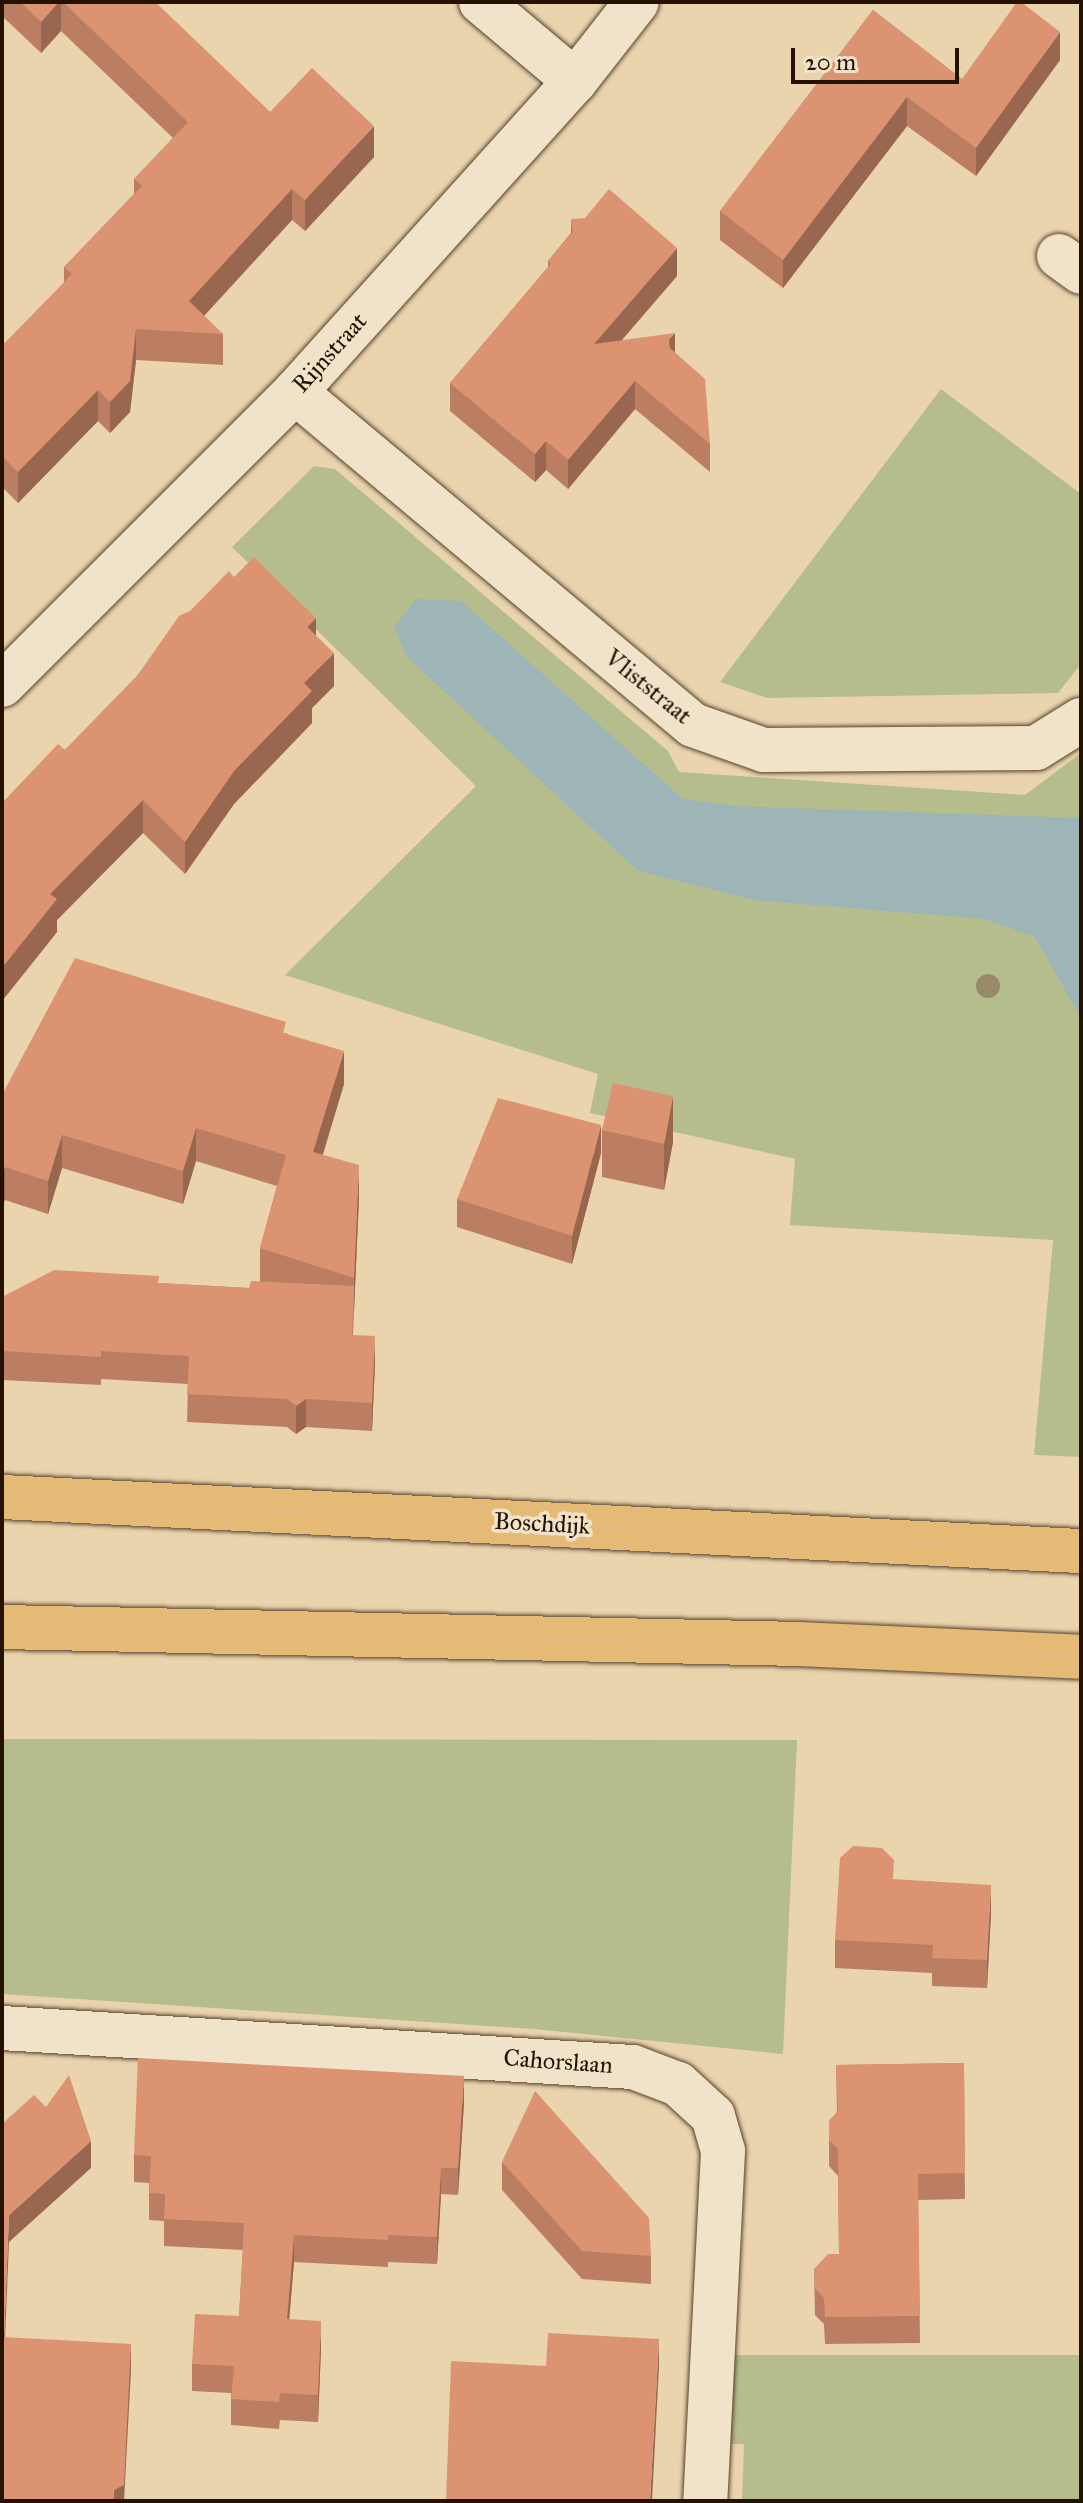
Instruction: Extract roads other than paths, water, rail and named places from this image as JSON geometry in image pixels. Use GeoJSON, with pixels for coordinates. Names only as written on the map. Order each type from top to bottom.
{"type":"FeatureCollection","features":[{"type":"Feature","properties":{"kind":"main road","name":"Boschdijk"},"geometry":{"type":"LineString","coordinates":[[2,1497],[1081,1551]]}},
{"type":"Feature","properties":{"kind":"main road"},"geometry":{"type":"LineString","coordinates":[[2,1627],[798,1644],[1081,1657]]}},
{"type":"Feature","properties":{"kind":"street"},"geometry":{"type":"LineString","coordinates":[[481,2],[575,81]]}},
{"type":"Feature","properties":{"kind":"street","name":"Rijnstraat"},"geometry":{"type":"LineString","coordinates":[[2,685],[295,392],[575,81],[637,2]]}},
{"type":"Feature","properties":{"kind":"street","name":"Vliststraat"},"geometry":{"type":"LineString","coordinates":[[295,392],[693,725],[764,750],[1036,748],[1081,720]]}},
{"type":"Feature","properties":{"kind":"street","name":"Cahorslaan"},"geometry":{"type":"LineString","coordinates":[[2,2028],[633,2067],[678,2084],[713,2116],[723,2151],[705,2501]]}},
{"type":"Feature","properties":{"kind":"water"},"geometry":{"type":"Polygon","coordinates":[[[416,599],[461,601],[683,799],[736,806],[1081,818],[1081,1018],[1035,937],[985,919],[754,900],[638,871],[407,657],[394,627],[416,599]]]}}]}
